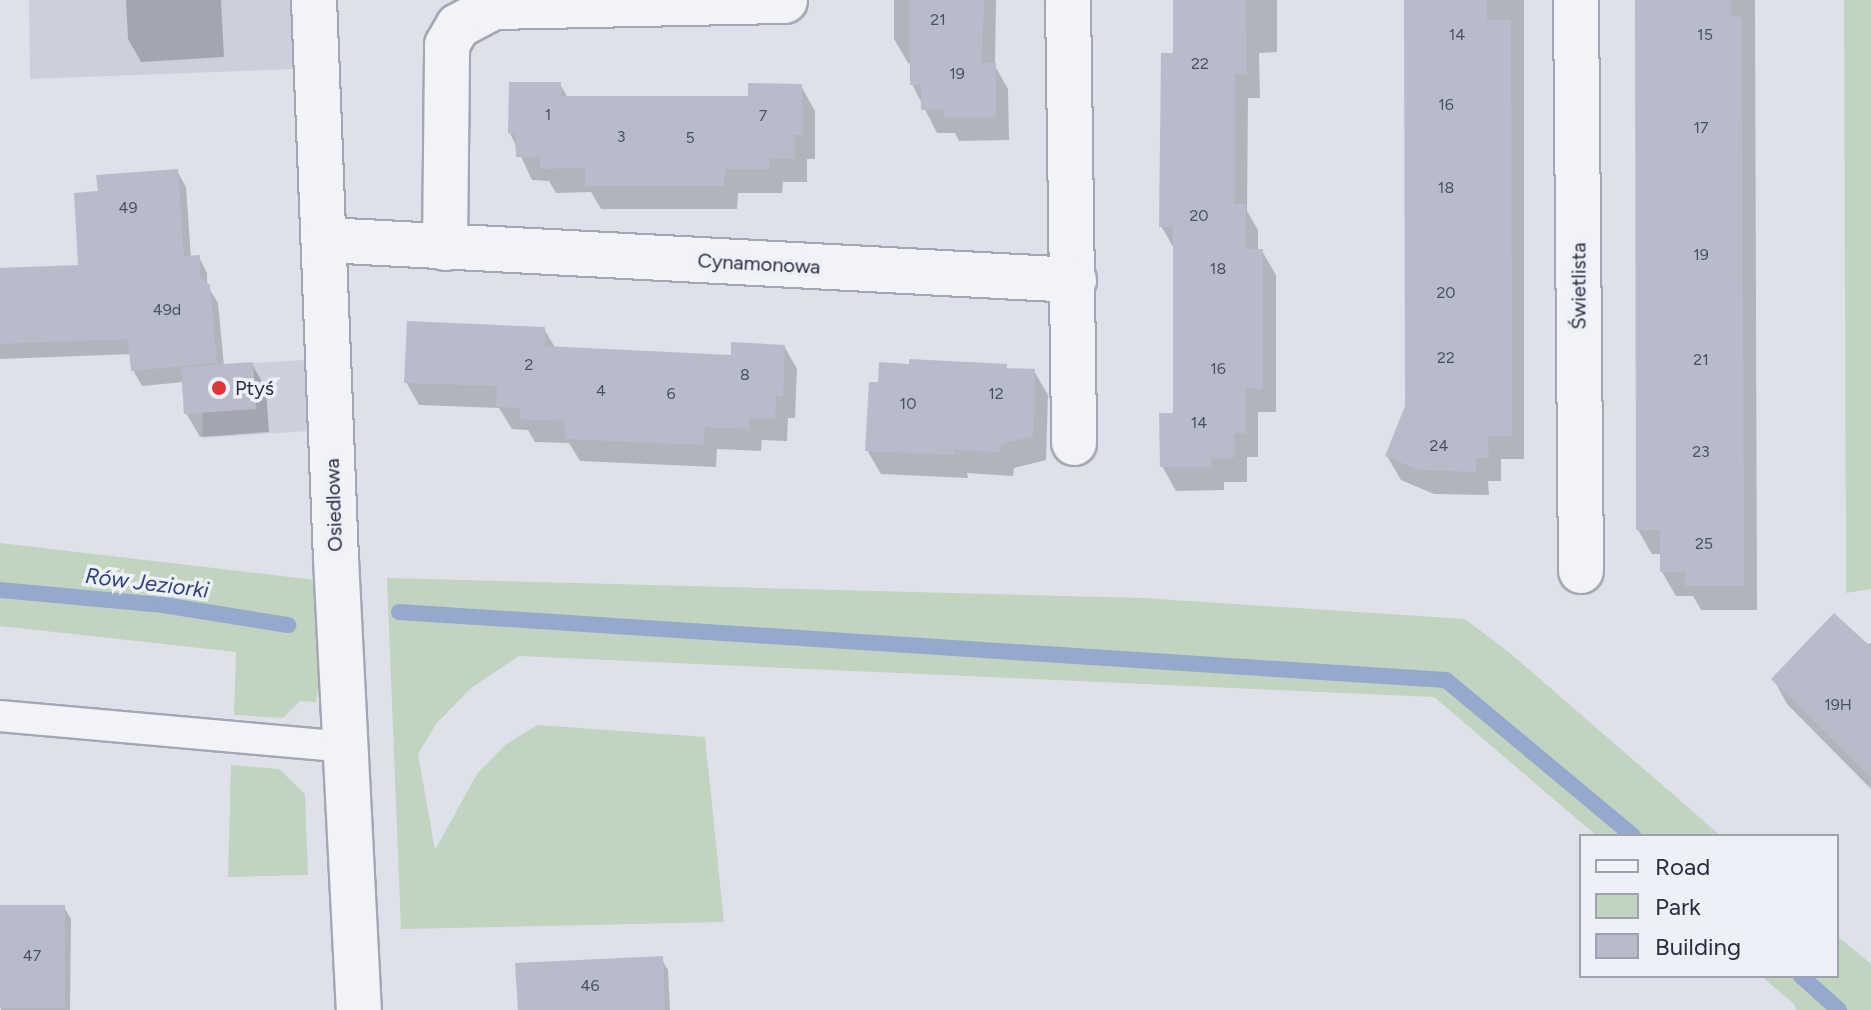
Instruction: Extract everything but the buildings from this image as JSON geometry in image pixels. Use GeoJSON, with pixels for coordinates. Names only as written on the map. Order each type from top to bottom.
{"type":"FeatureCollection","features":[{"type":"Feature","properties":{"kind":"street","name":"Osiedlowa"},"geometry":{"type":"LineString","coordinates":[[314,0],[359,1010]]}},
{"type":"Feature","properties":{"kind":"street"},"geometry":{"type":"LineString","coordinates":[[1068,0],[1074,443]]}},
{"type":"Feature","properties":{"kind":"street","name":"Świetlista"},"geometry":{"type":"LineString","coordinates":[[1576,0],[1581,571]]}},
{"type":"Feature","properties":{"kind":"street"},"geometry":{"type":"LineString","coordinates":[[445,248],[447,45],[458,26],[494,7],[785,1]]}},
{"type":"Feature","properties":{"kind":"street","name":"Cynamonowa"},"geometry":{"type":"LineString","coordinates":[[326,240],[1074,280]]}},
{"type":"Feature","properties":{"kind":"lane"},"geometry":{"type":"LineString","coordinates":[[0,716],[345,747]]}},
{"type":"Feature","properties":{"kind":"shaded area"},"geometry":{"type":"Polygon","coordinates":[[[29,0],[297,0],[297,69],[30,79],[29,0]]]}},
{"type":"Feature","properties":{"kind":"shaded area"},"geometry":{"type":"Polygon","coordinates":[[[305,360],[308,431],[202,438],[203,413],[184,413],[181,367],[305,360]]]}},
{"type":"Feature","properties":{"kind":"green space"},"geometry":{"type":"Polygon","coordinates":[[[1844,0],[1871,0],[1871,589],[1846,593],[1844,0]]]}},
{"type":"Feature","properties":{"kind":"green space"},"geometry":{"type":"Polygon","coordinates":[[[0,543],[315,580],[322,656],[316,702],[300,701],[283,718],[234,715],[236,652],[0,626],[0,543]]]}},
{"type":"Feature","properties":{"kind":"green space"},"geometry":{"type":"Polygon","coordinates":[[[387,578],[1143,598],[1465,619],[1510,653],[1719,834],[1595,834],[1434,697],[519,656],[471,688],[436,724],[418,754],[435,850],[477,774],[505,745],[537,725],[705,737],[724,922],[401,929],[387,578]]]}},
{"type":"Feature","properties":{"kind":"green space"},"geometry":{"type":"Polygon","coordinates":[[[231,765],[279,769],[305,794],[308,875],[228,877],[231,765]]]}},
{"type":"Feature","properties":{"kind":"green space"},"geometry":{"type":"Polygon","coordinates":[[[1839,938],[1871,964],[1871,1010],[1796,1010],[1795,1005],[1763,978],[1839,978],[1839,938]]]}},
{"type":"Feature","properties":{"kind":"waterway","name":"Rów Jeziorki"},"geometry":{"type":"LineString","coordinates":[[0,590],[163,605],[288,625]]}},
{"type":"Feature","properties":{"kind":"waterway"},"geometry":{"type":"LineString","coordinates":[[399,612],[1446,680],[1631,834]]}},
{"type":"Feature","properties":{"kind":"waterway"},"geometry":{"type":"LineString","coordinates":[[1803,978],[1839,1010]]}},
{"type":"Feature","properties":{"kind":"place","name":"Ptyś"},"geometry":{"type":"Point","coordinates":[219,388]}}]}
